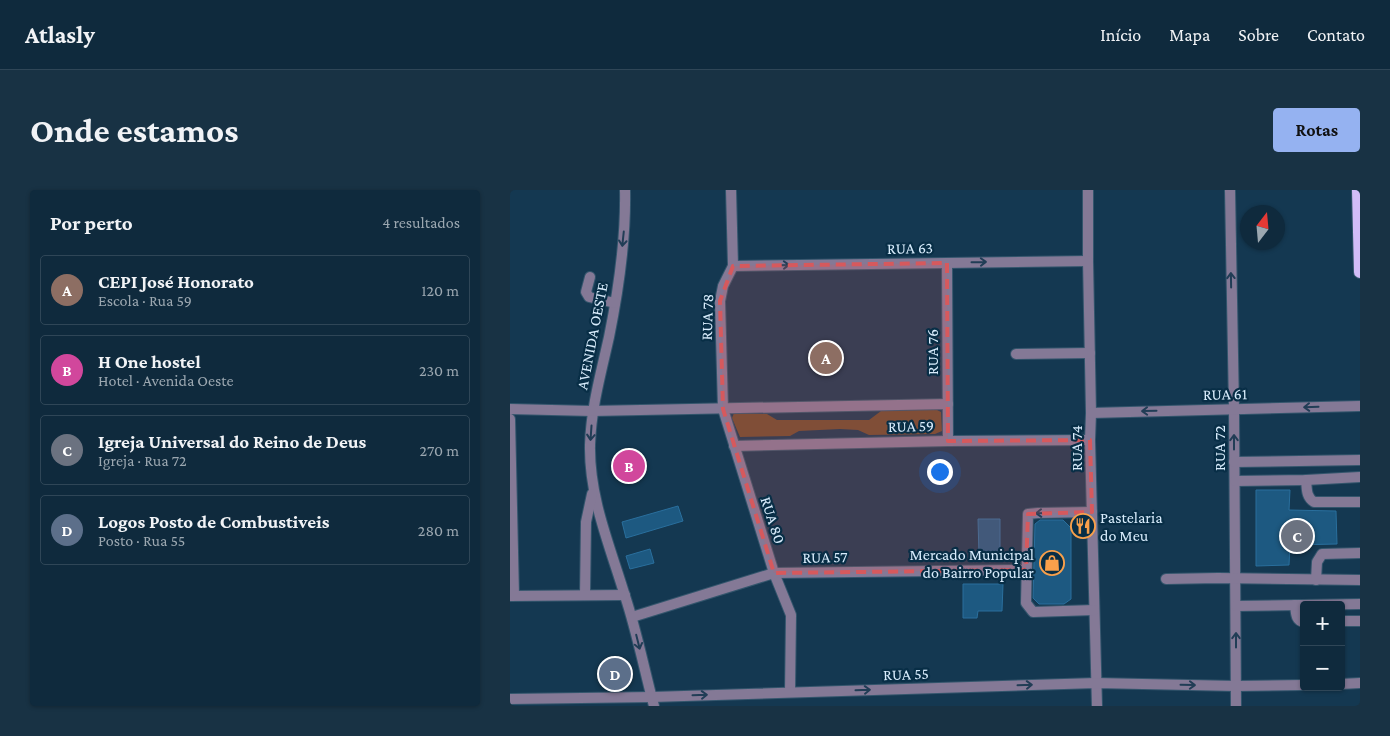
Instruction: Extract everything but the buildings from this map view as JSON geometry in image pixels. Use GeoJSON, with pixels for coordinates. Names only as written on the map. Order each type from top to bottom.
{"type":"FeatureCollection","features":[{"type":"Feature","properties":{"kind":"main road"},"geometry":{"type":"LineString","coordinates":[[1358,190],[1360,272]]}},
{"type":"Feature","properties":{"kind":"street","name":"AVENIDA OESTE"},"geometry":{"type":"LineString","coordinates":[[625,190],[625,220],[615,303],[592,411],[590,446],[594,488],[600,519],[632,617],[653,701]]}},
{"type":"Feature","properties":{"kind":"street","name":"RUA 78"},"geometry":{"type":"LineString","coordinates":[[731,190],[733,266],[723,286],[720,301],[722,409],[734,446]]}},
{"type":"Feature","properties":{"kind":"street","name":"RUA 74"},"geometry":{"type":"LineString","coordinates":[[1088,190],[1090,440],[1097,706]]}},
{"type":"Feature","properties":{"kind":"street","name":"RUA 72"},"geometry":{"type":"LineString","coordinates":[[1230,190],[1236,706]]}},
{"type":"Feature","properties":{"kind":"street","name":"RUA 63"},"geometry":{"type":"LineString","coordinates":[[733,266],[1088,261]]}},
{"type":"Feature","properties":{"kind":"street","name":"RUA 76"},"geometry":{"type":"LineString","coordinates":[[947,263],[948,440]]}},
{"type":"Feature","properties":{"kind":"street"},"geometry":{"type":"LineString","coordinates":[[590,277],[586,292],[589,297],[615,303]]}},
{"type":"Feature","properties":{"kind":"street"},"geometry":{"type":"LineString","coordinates":[[1016,354],[1090,352]]}},
{"type":"Feature","properties":{"kind":"street","name":"RUA 59"},"geometry":{"type":"LineString","coordinates":[[510,410],[592,411],[948,404]]}},
{"type":"Feature","properties":{"kind":"street","name":"RUA 61"},"geometry":{"type":"LineString","coordinates":[[1091,413],[1360,406]]}},
{"type":"Feature","properties":{"kind":"street"},"geometry":{"type":"LineString","coordinates":[[510,419],[512,596],[625,595]]}},
{"type":"Feature","properties":{"kind":"street","name":"RUA 59"},"geometry":{"type":"LineString","coordinates":[[734,446],[948,440],[1090,440]]}},
{"type":"Feature","properties":{"kind":"street","name":"RUA 80"},"geometry":{"type":"LineString","coordinates":[[734,446],[774,573],[791,615],[790,692]]}},
{"type":"Feature","properties":{"kind":"street"},"geometry":{"type":"LineString","coordinates":[[1234,462],[1360,460]]}},
{"type":"Feature","properties":{"kind":"street"},"geometry":{"type":"LineString","coordinates":[[1234,481],[1360,477]]}},
{"type":"Feature","properties":{"kind":"street"},"geometry":{"type":"LineString","coordinates":[[1306,480],[1307,495],[1314,502],[1360,502]]}},
{"type":"Feature","properties":{"kind":"street","name":"AVENIDA OESTE"},"geometry":{"type":"LineString","coordinates":[[585,595],[586,522],[594,488]]}},
{"type":"Feature","properties":{"kind":"street"},"geometry":{"type":"LineString","coordinates":[[1092,512],[1028,514],[1026,604],[1033,612],[1094,610]]}},
{"type":"Feature","properties":{"kind":"street"},"geometry":{"type":"LineString","coordinates":[[1316,580],[1317,562],[1322,554],[1360,553]]}},
{"type":"Feature","properties":{"kind":"street","name":"RUA 57"},"geometry":{"type":"LineString","coordinates":[[632,617],[774,573],[1026,570]]}},
{"type":"Feature","properties":{"kind":"street"},"geometry":{"type":"LineString","coordinates":[[1166,579],[1360,580]]}},
{"type":"Feature","properties":{"kind":"street"},"geometry":{"type":"LineString","coordinates":[[1236,606],[1360,604]]}},
{"type":"Feature","properties":{"kind":"street"},"geometry":{"type":"LineString","coordinates":[[1296,605],[1297,618],[1300,621]]}},
{"type":"Feature","properties":{"kind":"street"},"geometry":{"type":"LineString","coordinates":[[1345,621],[1360,621]]}},
{"type":"Feature","properties":{"kind":"street","name":"RUA 55"},"geometry":{"type":"LineString","coordinates":[[510,699],[653,701],[790,692],[1096,683],[1236,686],[1300,685]]}},
{"type":"Feature","properties":{"kind":"street"},"geometry":{"type":"LineString","coordinates":[[1345,684],[1360,684]]}},
{"type":"Feature","properties":{"kind":"highlighted area"},"geometry":{"type":"Polygon","coordinates":[[[947,263],[948,441],[1090,440],[1092,512],[1028,514],[1026,570],[774,573],[723,409],[720,301],[733,266],[947,263]]]}},
{"type":"Feature","properties":{"kind":"shaded area"},"geometry":{"type":"Polygon","coordinates":[[[935,409],[941,412],[942,431],[935,434],[869,435],[858,430],[840,429],[799,431],[790,436],[740,437],[732,418],[734,413],[767,414],[777,420],[869,420],[881,411],[935,409]]]}},
{"type":"Feature","properties":{"kind":"place","name":"CEPI José Honorato"},"geometry":{"type":"Point","coordinates":[826,358]}},
{"type":"Feature","properties":{"kind":"place","name":"H One hostel"},"geometry":{"type":"Point","coordinates":[629,466]}},
{"type":"Feature","properties":{"kind":"place","name":"Pastelaria do Meu"},"geometry":{"type":"Point","coordinates":[1083,526]}},
{"type":"Feature","properties":{"kind":"place","name":"Igreja Universal do Reino de Deus"},"geometry":{"type":"Point","coordinates":[1297,536]}},
{"type":"Feature","properties":{"kind":"place","name":"Mercado Municipal do Bairro Popular"},"geometry":{"type":"Point","coordinates":[1052,563]}},
{"type":"Feature","properties":{"kind":"place","name":"Logos Posto de Combustiveis"},"geometry":{"type":"Point","coordinates":[615,674]}}]}
